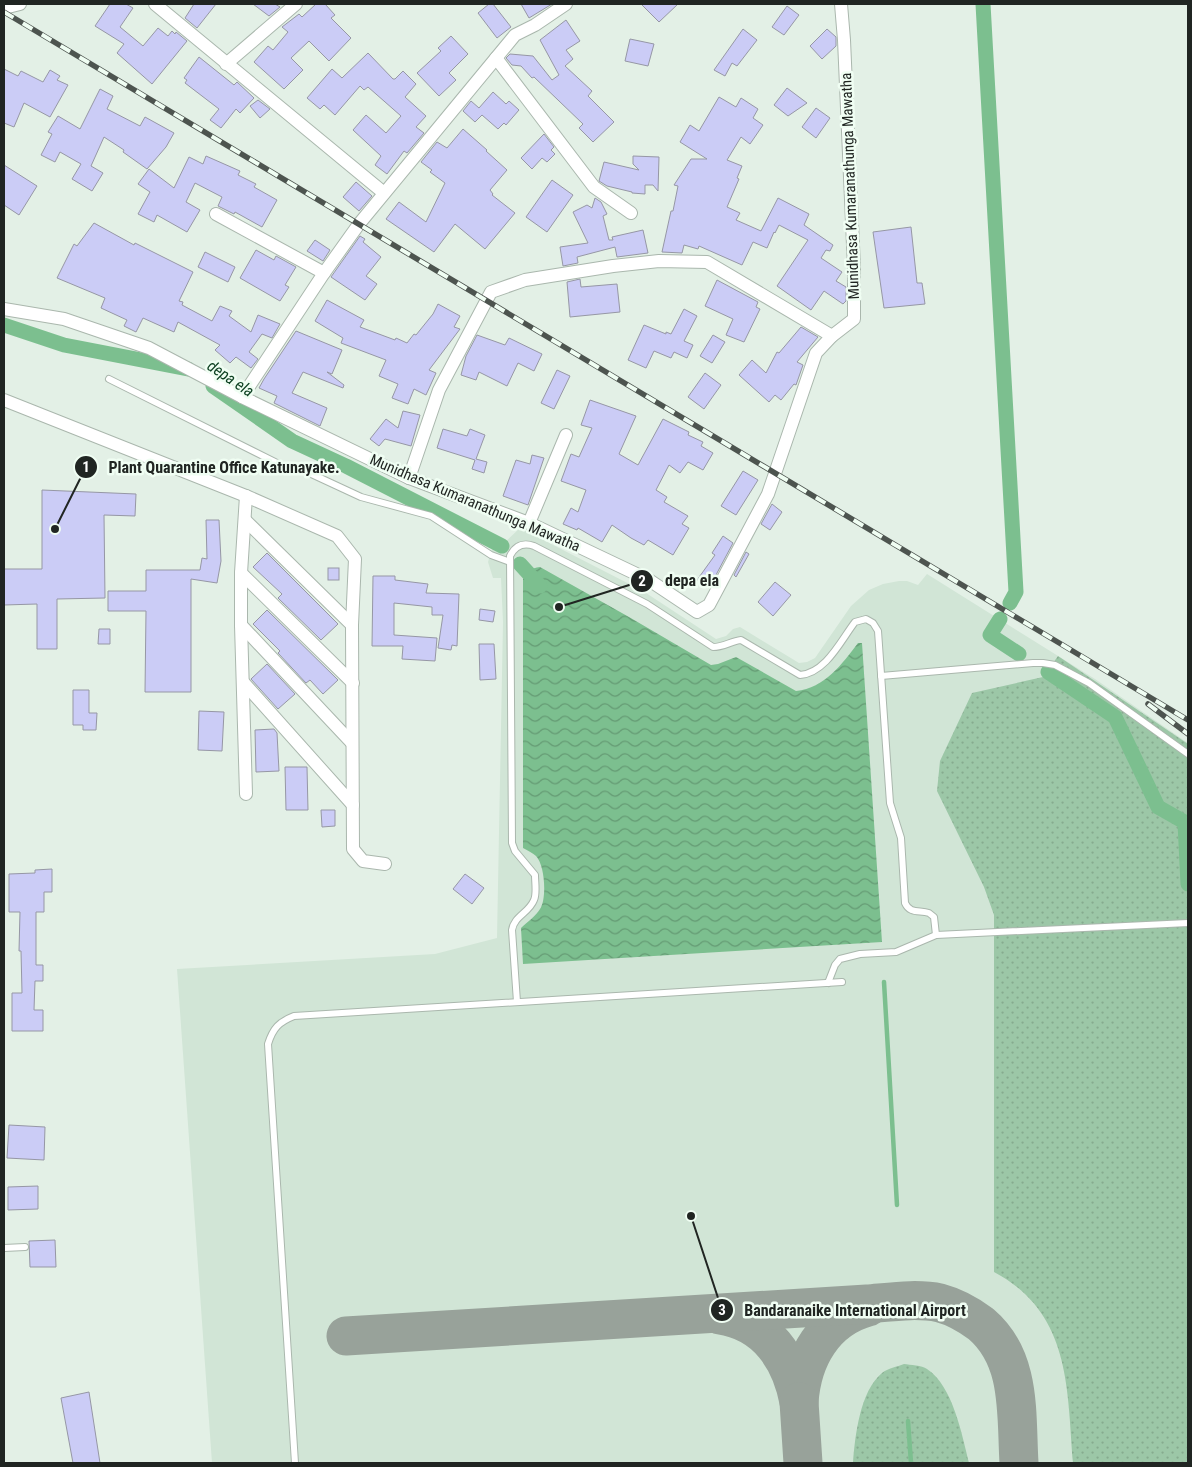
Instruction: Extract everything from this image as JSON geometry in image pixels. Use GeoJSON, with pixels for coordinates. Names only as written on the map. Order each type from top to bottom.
{"type":"FeatureCollection","features":[{"type":"Feature","properties":{"kind":"street"},"geometry":{"type":"LineString","coordinates":[[4,4],[8,6],[20,4]]}},
{"type":"Feature","properties":{"kind":"street"},"geometry":{"type":"LineString","coordinates":[[155,4],[384,193]]}},
{"type":"Feature","properties":{"kind":"street"},"geometry":{"type":"LineString","coordinates":[[226,64],[296,4]]}},
{"type":"Feature","properties":{"kind":"street"},"geometry":{"type":"LineString","coordinates":[[242,397],[324,273],[384,193],[515,35],[535,25],[566,4]]}},
{"type":"Feature","properties":{"kind":"street","name":"Munidhasa Kumaranathunga Mawatha"},"geometry":{"type":"LineString","coordinates":[[4,309],[64,319],[149,348],[242,397],[409,478],[529,523],[650,580],[697,612],[708,605],[768,494],[816,354],[832,336],[854,319],[854,268],[841,4]]}},
{"type":"Feature","properties":{"kind":"street"},"geometry":{"type":"LineString","coordinates":[[496,58],[594,187],[630,213]]}},
{"type":"Feature","properties":{"kind":"street"},"geometry":{"type":"LineString","coordinates":[[216,214],[324,273]]}},
{"type":"Feature","properties":{"kind":"street"},"geometry":{"type":"LineString","coordinates":[[409,478],[439,390],[491,292],[525,280],[613,266],[659,261],[707,262],[832,336]]}},
{"type":"Feature","properties":{"kind":"street"},"geometry":{"type":"LineString","coordinates":[[4,400],[246,496],[337,536],[356,559],[352,626],[353,849],[363,861],[385,864]]}},
{"type":"Feature","properties":{"kind":"street"},"geometry":{"type":"LineString","coordinates":[[529,523],[566,436]]}},
{"type":"Feature","properties":{"kind":"street"},"geometry":{"type":"LineString","coordinates":[[246,496],[240,625],[246,794]]}},
{"type":"Feature","properties":{"kind":"street"},"geometry":{"type":"LineString","coordinates":[[246,521],[352,626]]}},
{"type":"Feature","properties":{"kind":"street"},"geometry":{"type":"LineString","coordinates":[[241,573],[353,683]]}},
{"type":"Feature","properties":{"kind":"street"},"geometry":{"type":"LineString","coordinates":[[240,625],[352,743]]}},
{"type":"Feature","properties":{"kind":"street"},"geometry":{"type":"LineString","coordinates":[[243,682],[353,805]]}},
{"type":"Feature","properties":{"kind":"lane"},"geometry":{"type":"LineString","coordinates":[[110,379],[283,466],[305,471],[361,497],[431,516],[491,554],[510,562]]}},
{"type":"Feature","properties":{"kind":"lane"},"geometry":{"type":"LineString","coordinates":[[517,1002],[512,930],[516,919],[531,905],[535,898],[536,876],[515,851],[512,843],[510,562],[512,552],[516,547],[525,544],[529,544],[647,604],[712,647],[723,647],[741,640],[800,675],[808,673],[828,660],[855,622],[866,619],[873,623],[878,631],[890,803],[901,838],[905,903],[907,908],[912,911],[929,913],[934,917],[936,936]]}},
{"type":"Feature","properties":{"kind":"lane"},"geometry":{"type":"LineString","coordinates":[[881,676],[1043,662],[1055,665],[1089,683],[1188,754]]}},
{"type":"Feature","properties":{"kind":"lane"},"geometry":{"type":"LineString","coordinates":[[828,983],[835,965],[840,959],[860,954],[896,952],[936,936],[1188,923]]}},
{"type":"Feature","properties":{"kind":"lane"},"geometry":{"type":"LineString","coordinates":[[295,1463],[268,1044],[277,1024],[294,1016],[842,982]]}},
{"type":"Feature","properties":{"kind":"lane"},"geometry":{"type":"LineString","coordinates":[[4,1248],[25,1247]]}},
{"type":"Feature","properties":{"kind":"shaded area"},"geometry":{"type":"Polygon","coordinates":[[[520,528],[643,591],[716,639],[726,636],[733,629],[740,627],[799,663],[815,658],[851,606],[869,590],[883,584],[899,581],[907,581],[918,585],[927,574],[1095,679],[1188,743],[1188,1463],[212,1463],[177,969],[435,954],[497,938],[503,622],[501,578],[493,578],[488,562],[493,546],[502,545],[520,528]]]}},
{"type":"Feature","properties":{"kind":"shaded area"},"geometry":{"type":"Polygon","coordinates":[[[1058,656],[1188,744],[1188,1463],[1073,1463],[1066,1380],[1060,1355],[1051,1331],[1038,1309],[1019,1289],[994,1272],[994,915],[984,887],[937,791],[940,761],[972,693],[1043,677],[1058,656]]]}},
{"type":"Feature","properties":{"kind":"shaded area"},"geometry":{"type":"Polygon","coordinates":[[[904,1364],[925,1368],[944,1387],[955,1412],[969,1463],[853,1463],[857,1427],[868,1391],[882,1373],[904,1364]]]}},
{"type":"Feature","properties":{"kind":"water"},"geometry":{"type":"Polygon","coordinates":[[[540,567],[711,665],[736,657],[796,691],[806,689],[824,680],[839,667],[858,643],[862,643],[882,942],[523,964],[521,928],[534,917],[540,909],[544,898],[543,874],[539,860],[535,855],[523,848],[523,579],[530,570],[540,567]]]}},
{"type":"Feature","properties":{"kind":"building"},"geometry":{"type":"Polygon","coordinates":[[[110,4],[126,4],[133,8],[120,27],[143,46],[158,28],[168,36],[172,31],[175,34],[176,32],[187,41],[152,84],[117,53],[124,44],[95,26],[110,4]]]}},
{"type":"Feature","properties":{"kind":"building"},"geometry":{"type":"Polygon","coordinates":[[[194,4],[216,4],[197,28],[185,18],[194,4]]]}},
{"type":"Feature","properties":{"kind":"building"},"geometry":{"type":"Polygon","coordinates":[[[253,4],[275,4],[280,7],[269,16],[253,4]]]}},
{"type":"Feature","properties":{"kind":"building"},"geometry":{"type":"Polygon","coordinates":[[[316,4],[325,4],[335,15],[331,18],[351,38],[329,61],[309,41],[291,58],[303,70],[284,89],[254,62],[268,46],[273,50],[288,32],[282,27],[299,14],[302,17],[316,4]]]}},
{"type":"Feature","properties":{"kind":"building"},"geometry":{"type":"Polygon","coordinates":[[[489,4],[493,4],[511,27],[497,38],[478,13],[489,4]]]}},
{"type":"Feature","properties":{"kind":"building"},"geometry":{"type":"Polygon","coordinates":[[[521,4],[552,4],[529,18],[521,4]]]}},
{"type":"Feature","properties":{"kind":"building"},"geometry":{"type":"Polygon","coordinates":[[[641,4],[678,4],[659,22],[641,4]]]}},
{"type":"Feature","properties":{"kind":"building"},"geometry":{"type":"Polygon","coordinates":[[[787,6],[799,15],[784,35],[772,27],[787,6]]]}},
{"type":"Feature","properties":{"kind":"building"},"geometry":{"type":"Polygon","coordinates":[[[566,20],[580,41],[566,50],[573,59],[565,66],[592,91],[588,96],[614,122],[593,142],[579,128],[583,124],[534,77],[532,78],[521,66],[512,65],[506,58],[510,54],[533,56],[552,80],[559,75],[540,40],[566,20]]]}},
{"type":"Feature","properties":{"kind":"building"},"geometry":{"type":"Polygon","coordinates":[[[743,29],[757,40],[737,66],[732,63],[725,76],[714,70],[743,29]]]}},
{"type":"Feature","properties":{"kind":"building"},"geometry":{"type":"Polygon","coordinates":[[[827,29],[836,37],[836,46],[822,59],[810,46],[827,29]]]}},
{"type":"Feature","properties":{"kind":"building"},"geometry":{"type":"Polygon","coordinates":[[[451,36],[468,54],[449,73],[456,80],[439,96],[417,73],[441,51],[438,48],[451,36]]]}},
{"type":"Feature","properties":{"kind":"building"},"geometry":{"type":"Polygon","coordinates":[[[630,39],[654,44],[648,66],[625,61],[630,39]]]}},
{"type":"Feature","properties":{"kind":"building"},"geometry":{"type":"Polygon","coordinates":[[[368,53],[393,79],[403,71],[416,84],[405,97],[426,116],[416,127],[424,133],[407,153],[404,151],[387,174],[375,165],[381,156],[353,130],[366,115],[386,133],[401,116],[368,87],[364,90],[360,86],[335,115],[324,105],[320,109],[307,98],[332,69],[342,78],[368,53]]]}},
{"type":"Feature","properties":{"kind":"building"},"geometry":{"type":"Polygon","coordinates":[[[199,57],[234,85],[237,82],[254,98],[240,113],[236,109],[221,128],[210,120],[219,109],[185,83],[187,80],[184,78],[199,57]]]}},
{"type":"Feature","properties":{"kind":"building"},"geometry":{"type":"Polygon","coordinates":[[[4,69],[18,76],[21,71],[43,82],[50,70],[60,76],[57,80],[68,85],[50,117],[24,103],[14,127],[4,123],[4,69]]]}},
{"type":"Feature","properties":{"kind":"building"},"geometry":{"type":"Polygon","coordinates":[[[787,88],[807,103],[788,116],[774,105],[787,88]]]}},
{"type":"Feature","properties":{"kind":"building"},"geometry":{"type":"Polygon","coordinates":[[[100,89],[113,96],[107,109],[140,126],[145,117],[174,133],[166,147],[147,169],[123,152],[124,150],[104,137],[91,166],[103,173],[92,191],[72,179],[81,164],[60,152],[55,162],[41,155],[52,134],[48,132],[58,116],[80,129],[100,89]]]}},
{"type":"Feature","properties":{"kind":"building"},"geometry":{"type":"Polygon","coordinates":[[[493,92],[506,104],[509,101],[519,110],[506,125],[504,123],[498,129],[482,115],[475,122],[463,111],[471,101],[479,108],[493,92]]]}},
{"type":"Feature","properties":{"kind":"building"},"geometry":{"type":"Polygon","coordinates":[[[719,97],[736,107],[741,98],[758,109],[753,118],[763,125],[750,144],[741,137],[727,160],[742,166],[737,178],[739,179],[727,207],[740,213],[736,220],[761,231],[778,198],[809,214],[804,225],[833,245],[830,251],[826,250],[821,258],[842,272],[836,281],[846,287],[846,301],[843,304],[824,291],[811,310],[777,286],[808,240],[779,225],[767,248],[753,242],[742,265],[699,246],[698,249],[684,245],[682,253],[662,252],[678,186],[674,185],[691,159],[707,159],[680,142],[690,125],[699,131],[719,97]]]}},
{"type":"Feature","properties":{"kind":"building"},"geometry":{"type":"Polygon","coordinates":[[[258,100],[270,109],[260,118],[250,106],[258,100]]]}},
{"type":"Feature","properties":{"kind":"building"},"geometry":{"type":"Polygon","coordinates":[[[816,108],[830,118],[816,138],[802,127],[816,108]]]}},
{"type":"Feature","properties":{"kind":"building"},"geometry":{"type":"Polygon","coordinates":[[[463,129],[507,170],[490,190],[492,195],[515,213],[485,249],[455,224],[434,252],[386,219],[399,202],[426,222],[445,183],[430,172],[432,170],[421,162],[437,142],[447,148],[463,129]]]}},
{"type":"Feature","properties":{"kind":"building"},"geometry":{"type":"Polygon","coordinates":[[[544,134],[554,147],[551,150],[555,154],[547,162],[542,158],[532,169],[521,158],[544,134]]]}},
{"type":"Feature","properties":{"kind":"building"},"geometry":{"type":"Polygon","coordinates":[[[206,156],[240,171],[238,175],[256,184],[254,187],[277,200],[262,227],[235,212],[234,214],[218,206],[222,197],[195,183],[186,202],[200,210],[187,232],[157,215],[154,222],[138,214],[150,192],[138,184],[149,169],[174,188],[189,157],[203,164],[206,156]]]}},
{"type":"Feature","properties":{"kind":"building"},"geometry":{"type":"Polygon","coordinates":[[[633,156],[659,157],[658,191],[653,185],[645,185],[645,194],[632,193],[607,186],[599,181],[604,162],[639,170],[633,164],[633,156]]]}},
{"type":"Feature","properties":{"kind":"building"},"geometry":{"type":"Polygon","coordinates":[[[4,165],[37,186],[19,215],[4,205],[4,165]]]}},
{"type":"Feature","properties":{"kind":"building"},"geometry":{"type":"Polygon","coordinates":[[[552,180],[573,195],[547,232],[526,217],[552,180]]]}},
{"type":"Feature","properties":{"kind":"building"},"geometry":{"type":"Polygon","coordinates":[[[356,182],[372,196],[359,211],[343,197],[356,182]]]}},
{"type":"Feature","properties":{"kind":"building"},"geometry":{"type":"Polygon","coordinates":[[[595,198],[601,202],[607,214],[603,216],[609,240],[613,240],[612,237],[643,230],[648,253],[617,257],[615,247],[577,257],[578,263],[563,266],[560,247],[588,243],[573,212],[587,205],[592,208],[595,198]]]}},
{"type":"Feature","properties":{"kind":"building"},"geometry":{"type":"Polygon","coordinates":[[[94,223],[134,245],[135,243],[193,272],[179,301],[183,302],[182,305],[212,321],[220,306],[232,311],[229,316],[251,332],[258,315],[280,324],[272,338],[262,334],[249,352],[258,359],[251,368],[236,357],[230,363],[215,350],[220,345],[178,322],[174,332],[143,318],[136,332],[124,326],[127,320],[101,308],[105,298],[57,278],[74,244],[77,246],[94,223]]]}},
{"type":"Feature","properties":{"kind":"building"},"geometry":{"type":"Polygon","coordinates":[[[911,227],[917,283],[922,283],[925,304],[884,308],[873,232],[911,227]]]}},
{"type":"Feature","properties":{"kind":"building"},"geometry":{"type":"Polygon","coordinates":[[[360,236],[365,239],[363,242],[381,257],[366,276],[377,284],[365,300],[331,277],[360,236]]]}},
{"type":"Feature","properties":{"kind":"building"},"geometry":{"type":"Polygon","coordinates":[[[315,240],[330,250],[323,261],[307,251],[315,240]]]}},
{"type":"Feature","properties":{"kind":"building"},"geometry":{"type":"Polygon","coordinates":[[[256,250],[274,260],[276,256],[296,267],[285,285],[289,287],[280,301],[240,278],[256,250]]]}},
{"type":"Feature","properties":{"kind":"building"},"geometry":{"type":"Polygon","coordinates":[[[205,252],[235,267],[228,282],[198,267],[205,252]]]}},
{"type":"Feature","properties":{"kind":"building"},"geometry":{"type":"Polygon","coordinates":[[[580,279],[581,287],[617,284],[620,312],[570,317],[567,282],[580,279]]]}},
{"type":"Feature","properties":{"kind":"building"},"geometry":{"type":"Polygon","coordinates":[[[717,280],[758,302],[756,307],[760,309],[744,342],[726,335],[733,319],[705,306],[717,280]]]}},
{"type":"Feature","properties":{"kind":"building"},"geometry":{"type":"Polygon","coordinates":[[[327,300],[364,320],[360,327],[407,343],[433,314],[438,304],[460,316],[454,327],[460,329],[429,370],[436,373],[426,395],[414,389],[408,404],[392,398],[398,384],[379,376],[386,360],[341,343],[343,338],[315,321],[327,300]]]}},
{"type":"Feature","properties":{"kind":"building"},"geometry":{"type":"Polygon","coordinates":[[[684,309],[697,316],[684,341],[693,345],[687,358],[674,352],[671,358],[654,351],[646,368],[628,360],[644,325],[666,334],[666,332],[671,334],[684,309]]]}},
{"type":"Feature","properties":{"kind":"building"},"geometry":{"type":"Polygon","coordinates":[[[801,327],[818,337],[797,362],[803,365],[796,385],[794,384],[781,400],[775,395],[769,402],[739,375],[752,360],[766,373],[777,352],[779,353],[801,327]]]}},
{"type":"Feature","properties":{"kind":"building"},"geometry":{"type":"Polygon","coordinates":[[[296,331],[342,350],[332,374],[327,372],[344,385],[343,388],[303,372],[292,393],[327,408],[320,426],[274,403],[277,396],[259,388],[296,331]]]}},
{"type":"Feature","properties":{"kind":"building"},"geometry":{"type":"Polygon","coordinates":[[[477,335],[505,345],[509,338],[542,354],[534,371],[518,363],[507,386],[479,372],[476,380],[461,375],[466,356],[477,335]]]}},
{"type":"Feature","properties":{"kind":"building"},"geometry":{"type":"Polygon","coordinates":[[[713,335],[725,342],[712,363],[700,356],[713,335]]]}},
{"type":"Feature","properties":{"kind":"building"},"geometry":{"type":"Polygon","coordinates":[[[557,370],[570,376],[554,409],[541,403],[557,370]]]}},
{"type":"Feature","properties":{"kind":"building"},"geometry":{"type":"Polygon","coordinates":[[[705,373],[721,385],[704,409],[688,397],[705,373]]]}},
{"type":"Feature","properties":{"kind":"building"},"geometry":{"type":"Polygon","coordinates":[[[590,400],[636,416],[619,454],[638,465],[663,419],[689,432],[688,435],[703,442],[701,446],[713,453],[703,470],[688,462],[680,473],[669,465],[656,490],[667,497],[664,502],[688,516],[682,524],[689,528],[673,555],[648,540],[644,545],[612,525],[602,542],[578,528],[577,530],[563,524],[571,508],[578,512],[586,490],[561,481],[571,454],[579,457],[592,428],[581,425],[590,400]]]}},
{"type":"Feature","properties":{"kind":"building"},"geometry":{"type":"Polygon","coordinates":[[[403,411],[420,415],[411,446],[385,439],[379,446],[370,439],[386,419],[398,428],[403,411]]]}},
{"type":"Feature","properties":{"kind":"building"},"geometry":{"type":"Polygon","coordinates":[[[443,429],[467,436],[470,429],[485,435],[476,459],[487,462],[484,473],[472,469],[475,460],[437,448],[443,429]]]}},
{"type":"Feature","properties":{"kind":"building"},"geometry":{"type":"Polygon","coordinates":[[[532,455],[544,458],[528,505],[503,496],[516,460],[530,464],[532,455]]]}},
{"type":"Feature","properties":{"kind":"building"},"geometry":{"type":"Polygon","coordinates":[[[743,471],[758,480],[736,515],[721,506],[743,471]]]}},
{"type":"Feature","properties":{"kind":"building"},"geometry":{"type":"Polygon","coordinates":[[[42,490],[136,494],[135,516],[104,515],[105,598],[57,599],[57,649],[37,649],[37,604],[4,605],[4,569],[42,569],[42,490]]]}},
{"type":"Feature","properties":{"kind":"building"},"geometry":{"type":"Polygon","coordinates":[[[772,504],[782,512],[770,530],[761,524],[772,504]]]}},
{"type":"Feature","properties":{"kind":"building"},"geometry":{"type":"Polygon","coordinates":[[[206,520],[219,520],[221,561],[217,583],[191,579],[191,692],[145,692],[146,611],[108,611],[108,591],[146,591],[146,570],[200,570],[202,558],[207,559],[206,520]]]}},
{"type":"Feature","properties":{"kind":"building"},"geometry":{"type":"Polygon","coordinates":[[[723,536],[733,543],[709,588],[697,580],[715,555],[712,553],[723,536]]]}},
{"type":"Feature","properties":{"kind":"building"},"geometry":{"type":"Polygon","coordinates":[[[746,552],[749,554],[736,577],[734,575],[746,552]]]}},
{"type":"Feature","properties":{"kind":"building"},"geometry":{"type":"Polygon","coordinates":[[[267,553],[338,624],[321,640],[278,598],[282,594],[253,567],[267,553]]]}},
{"type":"Feature","properties":{"kind":"building"},"geometry":{"type":"Polygon","coordinates":[[[328,568],[339,568],[339,580],[328,580],[328,568]]]}},
{"type":"Feature","properties":{"kind":"building"},"geometry":{"type":"Polygon","coordinates":[[[373,576],[395,576],[395,580],[428,584],[426,593],[459,594],[457,646],[452,645],[451,650],[438,648],[443,615],[432,615],[432,607],[394,603],[394,635],[437,638],[435,661],[402,659],[403,646],[372,646],[373,576]]]}},
{"type":"Feature","properties":{"kind":"building"},"geometry":{"type":"Polygon","coordinates":[[[775,582],[791,595],[773,616],[758,602],[775,582]]]}},
{"type":"Feature","properties":{"kind":"building"},"geometry":{"type":"Polygon","coordinates":[[[480,609],[495,611],[493,622],[479,620],[480,609]]]}},
{"type":"Feature","properties":{"kind":"building"},"geometry":{"type":"Polygon","coordinates":[[[267,610],[338,680],[323,694],[310,680],[306,683],[278,653],[280,651],[253,624],[267,610]]]}},
{"type":"Feature","properties":{"kind":"building"},"geometry":{"type":"Polygon","coordinates":[[[99,629],[110,629],[110,644],[98,644],[99,629]]]}},
{"type":"Feature","properties":{"kind":"building"},"geometry":{"type":"Polygon","coordinates":[[[479,644],[494,644],[496,679],[480,680],[479,644]]]}},
{"type":"Feature","properties":{"kind":"building"},"geometry":{"type":"Polygon","coordinates":[[[267,664],[295,694],[278,709],[251,679],[267,664]]]}},
{"type":"Feature","properties":{"kind":"building"},"geometry":{"type":"Polygon","coordinates":[[[73,690],[89,690],[89,713],[97,713],[96,730],[83,730],[83,725],[73,725],[73,690]]]}},
{"type":"Feature","properties":{"kind":"building"},"geometry":{"type":"Polygon","coordinates":[[[199,711],[224,712],[222,751],[198,750],[199,711]]]}},
{"type":"Feature","properties":{"kind":"building"},"geometry":{"type":"Polygon","coordinates":[[[274,729],[277,733],[279,771],[256,772],[255,730],[274,729]]]}},
{"type":"Feature","properties":{"kind":"building"},"geometry":{"type":"Polygon","coordinates":[[[285,767],[307,767],[308,810],[286,810],[285,767]]]}},
{"type":"Feature","properties":{"kind":"building"},"geometry":{"type":"Polygon","coordinates":[[[321,810],[335,810],[335,826],[322,827],[321,810]]]}},
{"type":"Feature","properties":{"kind":"building"},"geometry":{"type":"Polygon","coordinates":[[[52,869],[52,892],[44,892],[44,912],[36,912],[36,965],[43,965],[43,981],[35,981],[34,1010],[43,1010],[43,1031],[12,1031],[12,993],[22,993],[21,951],[19,951],[20,912],[9,912],[9,874],[35,873],[35,870],[52,869]]]}},
{"type":"Feature","properties":{"kind":"building"},"geometry":{"type":"Polygon","coordinates":[[[465,874],[484,888],[472,904],[453,889],[465,874]]]}},
{"type":"Feature","properties":{"kind":"building"},"geometry":{"type":"Polygon","coordinates":[[[9,1125],[45,1127],[44,1160],[7,1158],[9,1125]]]}},
{"type":"Feature","properties":{"kind":"building"},"geometry":{"type":"Polygon","coordinates":[[[38,1186],[38,1209],[8,1210],[8,1187],[38,1186]]]}},
{"type":"Feature","properties":{"kind":"building"},"geometry":{"type":"Polygon","coordinates":[[[55,1240],[56,1267],[30,1267],[29,1241],[55,1240]]]}},
{"type":"Feature","properties":{"kind":"building"},"geometry":{"type":"Polygon","coordinates":[[[89,1392],[100,1463],[73,1463],[61,1398],[89,1392]]]}},
{"type":"Feature","properties":{"kind":"waterway"},"geometry":{"type":"LineString","coordinates":[[983,4],[1016,592],[1010,603]]}},
{"type":"Feature","properties":{"kind":"waterway","name":"depa ela"},"geometry":{"type":"LineString","coordinates":[[4,325],[64,345],[188,369]]}},
{"type":"Feature","properties":{"kind":"waterway","name":"depa ela"},"geometry":{"type":"LineString","coordinates":[[213,386],[292,441],[346,466],[502,546]]}},
{"type":"Feature","properties":{"kind":"waterway","name":"depa ela"},"geometry":{"type":"LineString","coordinates":[[520,564],[540,586]]}},
{"type":"Feature","properties":{"kind":"waterway"},"geometry":{"type":"LineString","coordinates":[[1000,619],[990,635],[1019,654]]}},
{"type":"Feature","properties":{"kind":"waterway"},"geometry":{"type":"LineString","coordinates":[[1048,672],[1115,717],[1158,807],[1188,824]]}},
{"type":"Feature","properties":{"kind":"waterway"},"geometry":{"type":"LineString","coordinates":[[1185,823],[1188,884]]}},
{"type":"Feature","properties":{"kind":"waterway"},"geometry":{"type":"LineString","coordinates":[[884,982],[897,1205]]}},
{"type":"Feature","properties":{"kind":"waterway"},"geometry":{"type":"LineString","coordinates":[[908,1421],[911,1463]]}},
{"type":"Feature","properties":{"kind":"taxiway"},"geometry":{"type":"LineString","coordinates":[[346,1336],[904,1301],[940,1303],[972,1317],[981,1324],[994,1338],[1004,1354],[1014,1388],[1019,1463]]}},
{"type":"Feature","properties":{"kind":"taxiway"},"geometry":{"type":"LineString","coordinates":[[720,1315],[737,1319],[751,1326],[764,1334],[774,1345],[790,1371],[799,1402],[805,1370],[818,1342],[839,1321],[868,1307]]}},
{"type":"Feature","properties":{"kind":"taxiway"},"geometry":{"type":"LineString","coordinates":[[799,1402],[803,1463]]}},
{"type":"Feature","properties":{"kind":"railway"},"geometry":{"type":"LineString","coordinates":[[4,12],[1188,720]]}},
{"type":"Feature","properties":{"kind":"railway"},"geometry":{"type":"LineString","coordinates":[[1148,704],[1188,734]]}},
{"type":"Feature","properties":{"kind":"place","name":"Plant Quarantine Office Katunayake."},"geometry":{"type":"Point","coordinates":[55,529]}},
{"type":"Feature","properties":{"kind":"place","name":"depa ela"},"geometry":{"type":"Point","coordinates":[559,607]}},
{"type":"Feature","properties":{"kind":"place","name":"Bandaranaike International Airport"},"geometry":{"type":"Point","coordinates":[691,1216]}}]}
